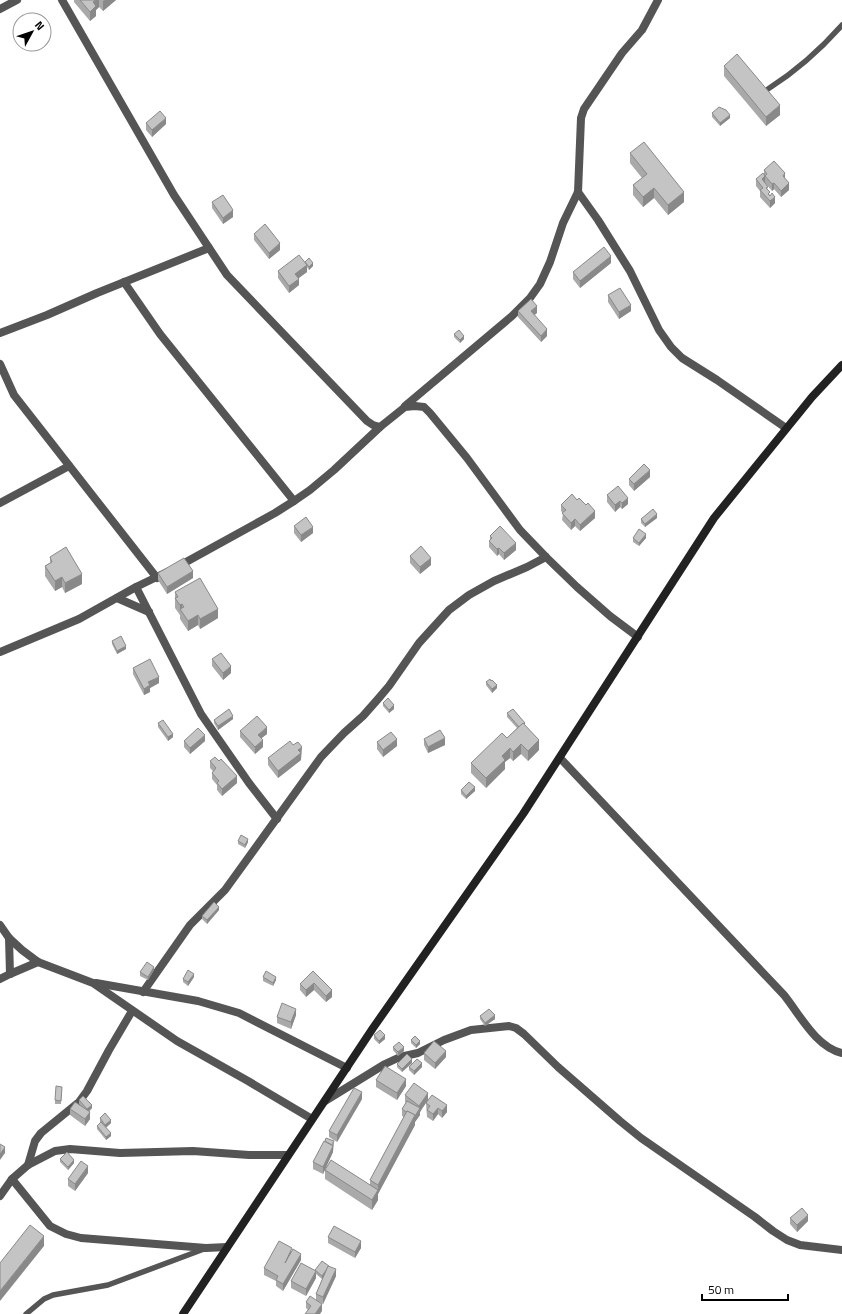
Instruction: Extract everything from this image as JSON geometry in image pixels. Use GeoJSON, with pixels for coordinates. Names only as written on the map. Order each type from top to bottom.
{"type":"FeatureCollection","features":[{"type":"Feature","properties":{"kind":"street"},"geometry":{"type":"LineString","coordinates":[[0,9],[17,0]]}},
{"type":"Feature","properties":{"kind":"street"},"geometry":{"type":"LineString","coordinates":[[62,0],[174,195],[227,275],[367,421],[373,425],[380,426]]}},
{"type":"Feature","properties":{"kind":"street"},"geometry":{"type":"LineString","coordinates":[[0,652],[79,619],[136,587],[157,578],[285,507],[310,490],[334,470],[380,426],[405,407],[512,316],[530,298],[540,284],[550,262],[563,223],[578,192],[581,125],[584,109],[622,53],[642,30],[658,0]]}},
{"type":"Feature","properties":{"kind":"street"},"geometry":{"type":"LineString","coordinates":[[578,192],[598,220],[630,271],[659,330],[671,347],[682,358],[717,380],[786,428]]}},
{"type":"Feature","properties":{"kind":"street"},"geometry":{"type":"LineString","coordinates":[[0,332],[47,315],[96,293],[209,248]]}},
{"type":"Feature","properties":{"kind":"street"},"geometry":{"type":"LineString","coordinates":[[124,282],[160,334],[294,501]]}},
{"type":"Feature","properties":{"kind":"street"},"geometry":{"type":"LineString","coordinates":[[0,364],[14,395],[157,578]]}},
{"type":"Feature","properties":{"kind":"street"},"geometry":{"type":"LineString","coordinates":[[183,1314],[312,1119],[523,814],[714,518],[780,438],[786,428],[842,365]]}},
{"type":"Feature","properties":{"kind":"street"},"geometry":{"type":"LineString","coordinates":[[405,407],[424,407],[467,458],[520,530],[546,557],[610,616],[638,636]]}},
{"type":"Feature","properties":{"kind":"street"},"geometry":{"type":"LineString","coordinates":[[0,503],[69,466]]}},
{"type":"Feature","properties":{"kind":"street"},"geometry":{"type":"LineString","coordinates":[[143,992],[190,925],[225,890],[322,758],[378,699],[419,643],[449,610],[469,594],[494,581],[528,568],[546,557]]}},
{"type":"Feature","properties":{"kind":"street"},"geometry":{"type":"LineString","coordinates":[[136,587],[201,714],[249,783],[277,819]]}},
{"type":"Feature","properties":{"kind":"street"},"geometry":{"type":"LineString","coordinates":[[118,598],[149,612]]}},
{"type":"Feature","properties":{"kind":"street"},"geometry":{"type":"LineString","coordinates":[[560,758],[784,995],[817,1038],[829,1048],[842,1053]]}},
{"type":"Feature","properties":{"kind":"street"},"geometry":{"type":"LineString","coordinates":[[0,925],[9,938],[38,962],[93,983],[198,1002],[239,1013],[347,1068]]}},
{"type":"Feature","properties":{"kind":"street"},"geometry":{"type":"LineString","coordinates":[[9,938],[10,974]]}},
{"type":"Feature","properties":{"kind":"street"},"geometry":{"type":"LineString","coordinates":[[0,979],[38,962]]}},
{"type":"Feature","properties":{"kind":"street"},"geometry":{"type":"LineString","coordinates":[[93,983],[177,1041],[312,1119]]}},
{"type":"Feature","properties":{"kind":"street"},"geometry":{"type":"LineString","coordinates":[[28,1165],[35,1141],[40,1133],[80,1102],[132,1011]]}},
{"type":"Feature","properties":{"kind":"street"},"geometry":{"type":"LineString","coordinates":[[325,1101],[385,1064],[400,1057],[418,1053],[444,1040],[471,1030],[510,1026],[516,1028],[524,1034],[558,1067],[620,1121],[647,1142],[773,1231],[787,1240],[800,1245],[842,1250]]}},
{"type":"Feature","properties":{"kind":"street"},"geometry":{"type":"LineString","coordinates":[[0,1196],[12,1179],[28,1165],[55,1151],[70,1149],[120,1153],[193,1152],[249,1155],[288,1155]]}},
{"type":"Feature","properties":{"kind":"street"},"geometry":{"type":"LineString","coordinates":[[12,1179],[50,1226],[66,1234],[81,1238],[206,1248],[227,1247]]}},
{"type":"Feature","properties":{"kind":"lane"},"geometry":{"type":"LineString","coordinates":[[768,89],[788,76],[806,61],[842,25]]}},
{"type":"Feature","properties":{"kind":"lane"},"geometry":{"type":"LineString","coordinates":[[26,1314],[44,1299],[52,1295],[108,1285],[206,1248]]}},
{"type":"Feature","properties":{"kind":"building"},"geometry":{"type":"Polygon","coordinates":[[[80,0],[96,0],[93,2],[96,6],[90,12],[80,0]]]}},
{"type":"Feature","properties":{"kind":"building"},"geometry":{"type":"Polygon","coordinates":[[[737,54],[780,105],[766,117],[724,66],[737,54]]]}},
{"type":"Feature","properties":{"kind":"building"},"geometry":{"type":"Polygon","coordinates":[[[719,107],[726,110],[730,115],[720,123],[712,113],[719,107]]]}},
{"type":"Feature","properties":{"kind":"building"},"geometry":{"type":"Polygon","coordinates":[[[160,111],[166,118],[152,130],[146,123],[160,111]]]}},
{"type":"Feature","properties":{"kind":"building"},"geometry":{"type":"Polygon","coordinates":[[[644,142],[684,192],[668,205],[654,188],[643,197],[633,185],[647,174],[630,153],[644,142]]]}},
{"type":"Feature","properties":{"kind":"building"},"geometry":{"type":"Polygon","coordinates":[[[774,161],[785,173],[783,176],[789,183],[781,191],[765,176],[767,174],[764,170],[774,161]]]}},
{"type":"Feature","properties":{"kind":"building"},"geometry":{"type":"Polygon","coordinates":[[[763,173],[765,176],[762,179],[768,187],[766,188],[770,192],[768,194],[770,196],[772,193],[775,197],[770,201],[760,190],[763,188],[756,179],[763,173]]]}},
{"type":"Feature","properties":{"kind":"building"},"geometry":{"type":"Polygon","coordinates":[[[223,195],[233,210],[223,218],[212,202],[223,195]]]}},
{"type":"Feature","properties":{"kind":"building"},"geometry":{"type":"Polygon","coordinates":[[[265,224],[280,243],[269,253],[254,234],[265,224]]]}},
{"type":"Feature","properties":{"kind":"building"},"geometry":{"type":"Polygon","coordinates":[[[604,247],[611,256],[580,281],[573,272],[604,247]]]}},
{"type":"Feature","properties":{"kind":"building"},"geometry":{"type":"Polygon","coordinates":[[[299,255],[307,265],[295,274],[299,279],[289,286],[278,271],[299,255]]]}},
{"type":"Feature","properties":{"kind":"building"},"geometry":{"type":"Polygon","coordinates":[[[309,258],[313,263],[309,267],[305,262],[309,258]]]}},
{"type":"Feature","properties":{"kind":"building"},"geometry":{"type":"Polygon","coordinates":[[[620,288],[631,305],[619,312],[608,295],[620,288]]]}},
{"type":"Feature","properties":{"kind":"building"},"geometry":{"type":"Polygon","coordinates":[[[531,299],[537,306],[531,311],[547,329],[541,336],[518,311],[531,299]]]}},
{"type":"Feature","properties":{"kind":"building"},"geometry":{"type":"Polygon","coordinates":[[[459,330],[464,336],[460,340],[454,334],[459,330]]]}},
{"type":"Feature","properties":{"kind":"building"},"geometry":{"type":"Polygon","coordinates":[[[644,464],[650,470],[634,484],[629,479],[644,464]]]}},
{"type":"Feature","properties":{"kind":"building"},"geometry":{"type":"Polygon","coordinates":[[[618,486],[628,498],[622,503],[620,501],[615,505],[607,495],[618,486]]]}},
{"type":"Feature","properties":{"kind":"building"},"geometry":{"type":"Polygon","coordinates":[[[572,494],[577,500],[579,498],[586,505],[588,503],[595,511],[580,525],[575,519],[571,523],[562,513],[566,510],[561,505],[572,494]]]}},
{"type":"Feature","properties":{"kind":"building"},"geometry":{"type":"Polygon","coordinates":[[[653,509],[657,514],[645,524],[641,519],[653,509]]]}},
{"type":"Feature","properties":{"kind":"building"},"geometry":{"type":"Polygon","coordinates":[[[306,517],[313,527],[301,535],[294,526],[306,517]]]}},
{"type":"Feature","properties":{"kind":"building"},"geometry":{"type":"Polygon","coordinates":[[[500,526],[516,543],[504,553],[499,548],[497,549],[489,541],[492,538],[490,536],[500,526]]]}},
{"type":"Feature","properties":{"kind":"building"},"geometry":{"type":"Polygon","coordinates":[[[639,529],[646,534],[639,543],[633,538],[639,529]]]}},
{"type":"Feature","properties":{"kind":"building"},"geometry":{"type":"Polygon","coordinates":[[[421,546],[431,558],[420,567],[410,556],[421,546]]]}},
{"type":"Feature","properties":{"kind":"building"},"geometry":{"type":"Polygon","coordinates":[[[66,547],[82,574],[65,583],[62,577],[55,581],[45,566],[52,562],[50,557],[66,547]]]}},
{"type":"Feature","properties":{"kind":"building"},"geometry":{"type":"Polygon","coordinates":[[[184,558],[193,571],[167,587],[158,573],[184,558]]]}},
{"type":"Feature","properties":{"kind":"building"},"geometry":{"type":"Polygon","coordinates":[[[200,578],[218,609],[200,619],[198,615],[188,621],[180,609],[184,607],[182,604],[180,605],[175,598],[178,597],[175,592],[200,578]]]}},
{"type":"Feature","properties":{"kind":"building"},"geometry":{"type":"Polygon","coordinates":[[[121,636],[126,646],[117,651],[112,641],[121,636]]]}},
{"type":"Feature","properties":{"kind":"building"},"geometry":{"type":"Polygon","coordinates":[[[221,653],[231,666],[223,673],[212,659],[221,653]]]}},
{"type":"Feature","properties":{"kind":"building"},"geometry":{"type":"Polygon","coordinates":[[[150,659],[159,677],[148,682],[150,685],[144,689],[133,668],[150,659]]]}},
{"type":"Feature","properties":{"kind":"building"},"geometry":{"type":"Polygon","coordinates":[[[490,679],[497,685],[492,689],[486,682],[490,679]]]}},
{"type":"Feature","properties":{"kind":"building"},"geometry":{"type":"Polygon","coordinates":[[[388,698],[394,705],[389,710],[383,703],[388,698]]]}},
{"type":"Feature","properties":{"kind":"building"},"geometry":{"type":"Polygon","coordinates":[[[229,709],[233,716],[218,726],[214,720],[229,709]]]}},
{"type":"Feature","properties":{"kind":"building"},"geometry":{"type":"Polygon","coordinates":[[[513,709],[525,723],[519,727],[507,713],[513,709]]]}},
{"type":"Feature","properties":{"kind":"building"},"geometry":{"type":"Polygon","coordinates":[[[257,716],[267,727],[258,735],[263,740],[255,747],[240,731],[257,716]]]}},
{"type":"Feature","properties":{"kind":"building"},"geometry":{"type":"Polygon","coordinates":[[[163,720],[173,734],[168,737],[158,723],[163,720]]]}},
{"type":"Feature","properties":{"kind":"building"},"geometry":{"type":"Polygon","coordinates":[[[523,723],[539,740],[528,751],[521,744],[513,752],[510,748],[502,756],[505,760],[486,778],[471,763],[502,733],[507,738],[523,723]]]}},
{"type":"Feature","properties":{"kind":"building"},"geometry":{"type":"Polygon","coordinates":[[[198,728],[205,735],[190,748],[184,741],[198,728]]]}},
{"type":"Feature","properties":{"kind":"building"},"geometry":{"type":"Polygon","coordinates":[[[440,730],[445,738],[428,747],[424,739],[440,730]]]}},
{"type":"Feature","properties":{"kind":"building"},"geometry":{"type":"Polygon","coordinates":[[[391,732],[397,739],[383,750],[377,742],[391,732]]]}},
{"type":"Feature","properties":{"kind":"building"},"geometry":{"type":"Polygon","coordinates":[[[290,741],[293,745],[298,742],[302,747],[298,750],[301,753],[278,771],[268,758],[290,741]]]}},
{"type":"Feature","properties":{"kind":"building"},"geometry":{"type":"Polygon","coordinates":[[[215,757],[219,761],[221,759],[237,776],[222,789],[217,783],[219,781],[212,773],[216,768],[210,761],[215,757]]]}},
{"type":"Feature","properties":{"kind":"building"},"geometry":{"type":"Polygon","coordinates":[[[469,782],[475,787],[466,796],[461,790],[469,782]]]}},
{"type":"Feature","properties":{"kind":"building"},"geometry":{"type":"Polygon","coordinates":[[[241,835],[248,839],[245,845],[238,841],[241,835]]]}},
{"type":"Feature","properties":{"kind":"building"},"geometry":{"type":"Polygon","coordinates":[[[214,902],[219,907],[207,920],[202,916],[214,902]]]}},
{"type":"Feature","properties":{"kind":"building"},"geometry":{"type":"Polygon","coordinates":[[[147,962],[154,967],[148,977],[140,972],[147,962]]]}},
{"type":"Feature","properties":{"kind":"building"},"geometry":{"type":"Polygon","coordinates":[[[188,970],[194,974],[188,982],[183,979],[188,970]]]}},
{"type":"Feature","properties":{"kind":"building"},"geometry":{"type":"Polygon","coordinates":[[[266,971],[276,977],[273,983],[263,977],[266,971]]]}},
{"type":"Feature","properties":{"kind":"building"},"geometry":{"type":"Polygon","coordinates":[[[313,971],[332,990],[326,996],[314,983],[306,990],[300,984],[313,971]]]}},
{"type":"Feature","properties":{"kind":"building"},"geometry":{"type":"Polygon","coordinates":[[[282,1003],[296,1009],[291,1022],[277,1017],[282,1003]]]}},
{"type":"Feature","properties":{"kind":"building"},"geometry":{"type":"Polygon","coordinates":[[[489,1009],[495,1015],[485,1023],[480,1016],[489,1009]]]}},
{"type":"Feature","properties":{"kind":"building"},"geometry":{"type":"Polygon","coordinates":[[[380,1030],[385,1035],[379,1041],[374,1035],[380,1030]]]}},
{"type":"Feature","properties":{"kind":"building"},"geometry":{"type":"Polygon","coordinates":[[[415,1036],[420,1041],[416,1045],[411,1040],[415,1036]]]}},
{"type":"Feature","properties":{"kind":"building"},"geometry":{"type":"Polygon","coordinates":[[[434,1041],[446,1051],[435,1063],[424,1053],[434,1041]]]}},
{"type":"Feature","properties":{"kind":"building"},"geometry":{"type":"Polygon","coordinates":[[[399,1042],[404,1047],[398,1052],[393,1047],[399,1042]]]}},
{"type":"Feature","properties":{"kind":"building"},"geometry":{"type":"Polygon","coordinates":[[[407,1054],[412,1059],[402,1069],[397,1064],[407,1054]]]}},
{"type":"Feature","properties":{"kind":"building"},"geometry":{"type":"Polygon","coordinates":[[[417,1059],[422,1063],[414,1071],[409,1067],[417,1059]]]}},
{"type":"Feature","properties":{"kind":"building"},"geometry":{"type":"Polygon","coordinates":[[[385,1066],[406,1079],[397,1093],[376,1080],[385,1066]]]}},
{"type":"Feature","properties":{"kind":"building"},"geometry":{"type":"Polygon","coordinates":[[[414,1083],[428,1093],[419,1106],[405,1095],[414,1083]]]}},
{"type":"Feature","properties":{"kind":"building"},"geometry":{"type":"Polygon","coordinates":[[[56,1086],[62,1087],[61,1101],[55,1100],[56,1086]]]}},
{"type":"Feature","properties":{"kind":"building"},"geometry":{"type":"Polygon","coordinates":[[[354,1088],[362,1092],[337,1135],[329,1131],[354,1088]]]}},
{"type":"Feature","properties":{"kind":"building"},"geometry":{"type":"Polygon","coordinates":[[[432,1095],[447,1105],[442,1111],[438,1108],[433,1114],[427,1110],[430,1106],[426,1103],[432,1095]]]}},
{"type":"Feature","properties":{"kind":"building"},"geometry":{"type":"Polygon","coordinates":[[[83,1096],[92,1105],[87,1109],[79,1100],[83,1096]]]}},
{"type":"Feature","properties":{"kind":"building"},"geometry":{"type":"Polygon","coordinates":[[[407,1101],[420,1108],[415,1116],[402,1109],[407,1101]]]}},
{"type":"Feature","properties":{"kind":"building"},"geometry":{"type":"Polygon","coordinates":[[[75,1102],[90,1112],[85,1119],[70,1109],[75,1102]]]}},
{"type":"Feature","properties":{"kind":"building"},"geometry":{"type":"Polygon","coordinates":[[[407,1111],[415,1115],[378,1185],[370,1180],[407,1111]]]}},
{"type":"Feature","properties":{"kind":"building"},"geometry":{"type":"Polygon","coordinates":[[[105,1113],[111,1120],[105,1125],[100,1118],[105,1113]]]}},
{"type":"Feature","properties":{"kind":"building"},"geometry":{"type":"Polygon","coordinates":[[[101,1122],[111,1133],[106,1137],[97,1126],[101,1122]]]}},
{"type":"Feature","properties":{"kind":"building"},"geometry":{"type":"Polygon","coordinates":[[[326,1138],[334,1141],[332,1145],[325,1141],[326,1138]]]}},
{"type":"Feature","properties":{"kind":"building"},"geometry":{"type":"Polygon","coordinates":[[[324,1141],[333,1146],[323,1167],[313,1162],[324,1141]]]}},
{"type":"Feature","properties":{"kind":"building"},"geometry":{"type":"Polygon","coordinates":[[[0,1144],[5,1147],[0,1154],[0,1144]]]}},
{"type":"Feature","properties":{"kind":"building"},"geometry":{"type":"Polygon","coordinates":[[[67,1152],[74,1160],[68,1167],[60,1159],[67,1152]]]}},
{"type":"Feature","properties":{"kind":"building"},"geometry":{"type":"Polygon","coordinates":[[[331,1160],[378,1190],[372,1200],[325,1170],[331,1160]]]}},
{"type":"Feature","properties":{"kind":"building"},"geometry":{"type":"Polygon","coordinates":[[[81,1161],[88,1166],[75,1184],[68,1179],[81,1161]]]}},
{"type":"Feature","properties":{"kind":"building"},"geometry":{"type":"Polygon","coordinates":[[[802,1208],[808,1215],[797,1225],[790,1218],[802,1208]]]}},
{"type":"Feature","properties":{"kind":"building"},"geometry":{"type":"Polygon","coordinates":[[[30,1225],[44,1236],[0,1291],[0,1263],[30,1225]]]}},
{"type":"Feature","properties":{"kind":"building"},"geometry":{"type":"Polygon","coordinates":[[[334,1226],[361,1241],[355,1252],[328,1237],[334,1226]]]}},
{"type":"Feature","properties":{"kind":"building"},"geometry":{"type":"Polygon","coordinates":[[[279,1241],[292,1248],[285,1263],[293,1249],[301,1254],[283,1284],[276,1280],[278,1276],[264,1268],[279,1241]]]}},
{"type":"Feature","properties":{"kind":"building"},"geometry":{"type":"Polygon","coordinates":[[[322,1261],[329,1266],[322,1276],[315,1270],[322,1261]]]}},
{"type":"Feature","properties":{"kind":"building"},"geometry":{"type":"Polygon","coordinates":[[[301,1263],[316,1271],[306,1289],[291,1281],[301,1263]]]}},
{"type":"Feature","properties":{"kind":"building"},"geometry":{"type":"Polygon","coordinates":[[[328,1266],[336,1269],[323,1297],[316,1294],[328,1266]]]}},
{"type":"Feature","properties":{"kind":"building"},"geometry":{"type":"Polygon","coordinates":[[[310,1296],[322,1304],[315,1314],[305,1314],[311,1306],[306,1302],[310,1296]]]}}]}
